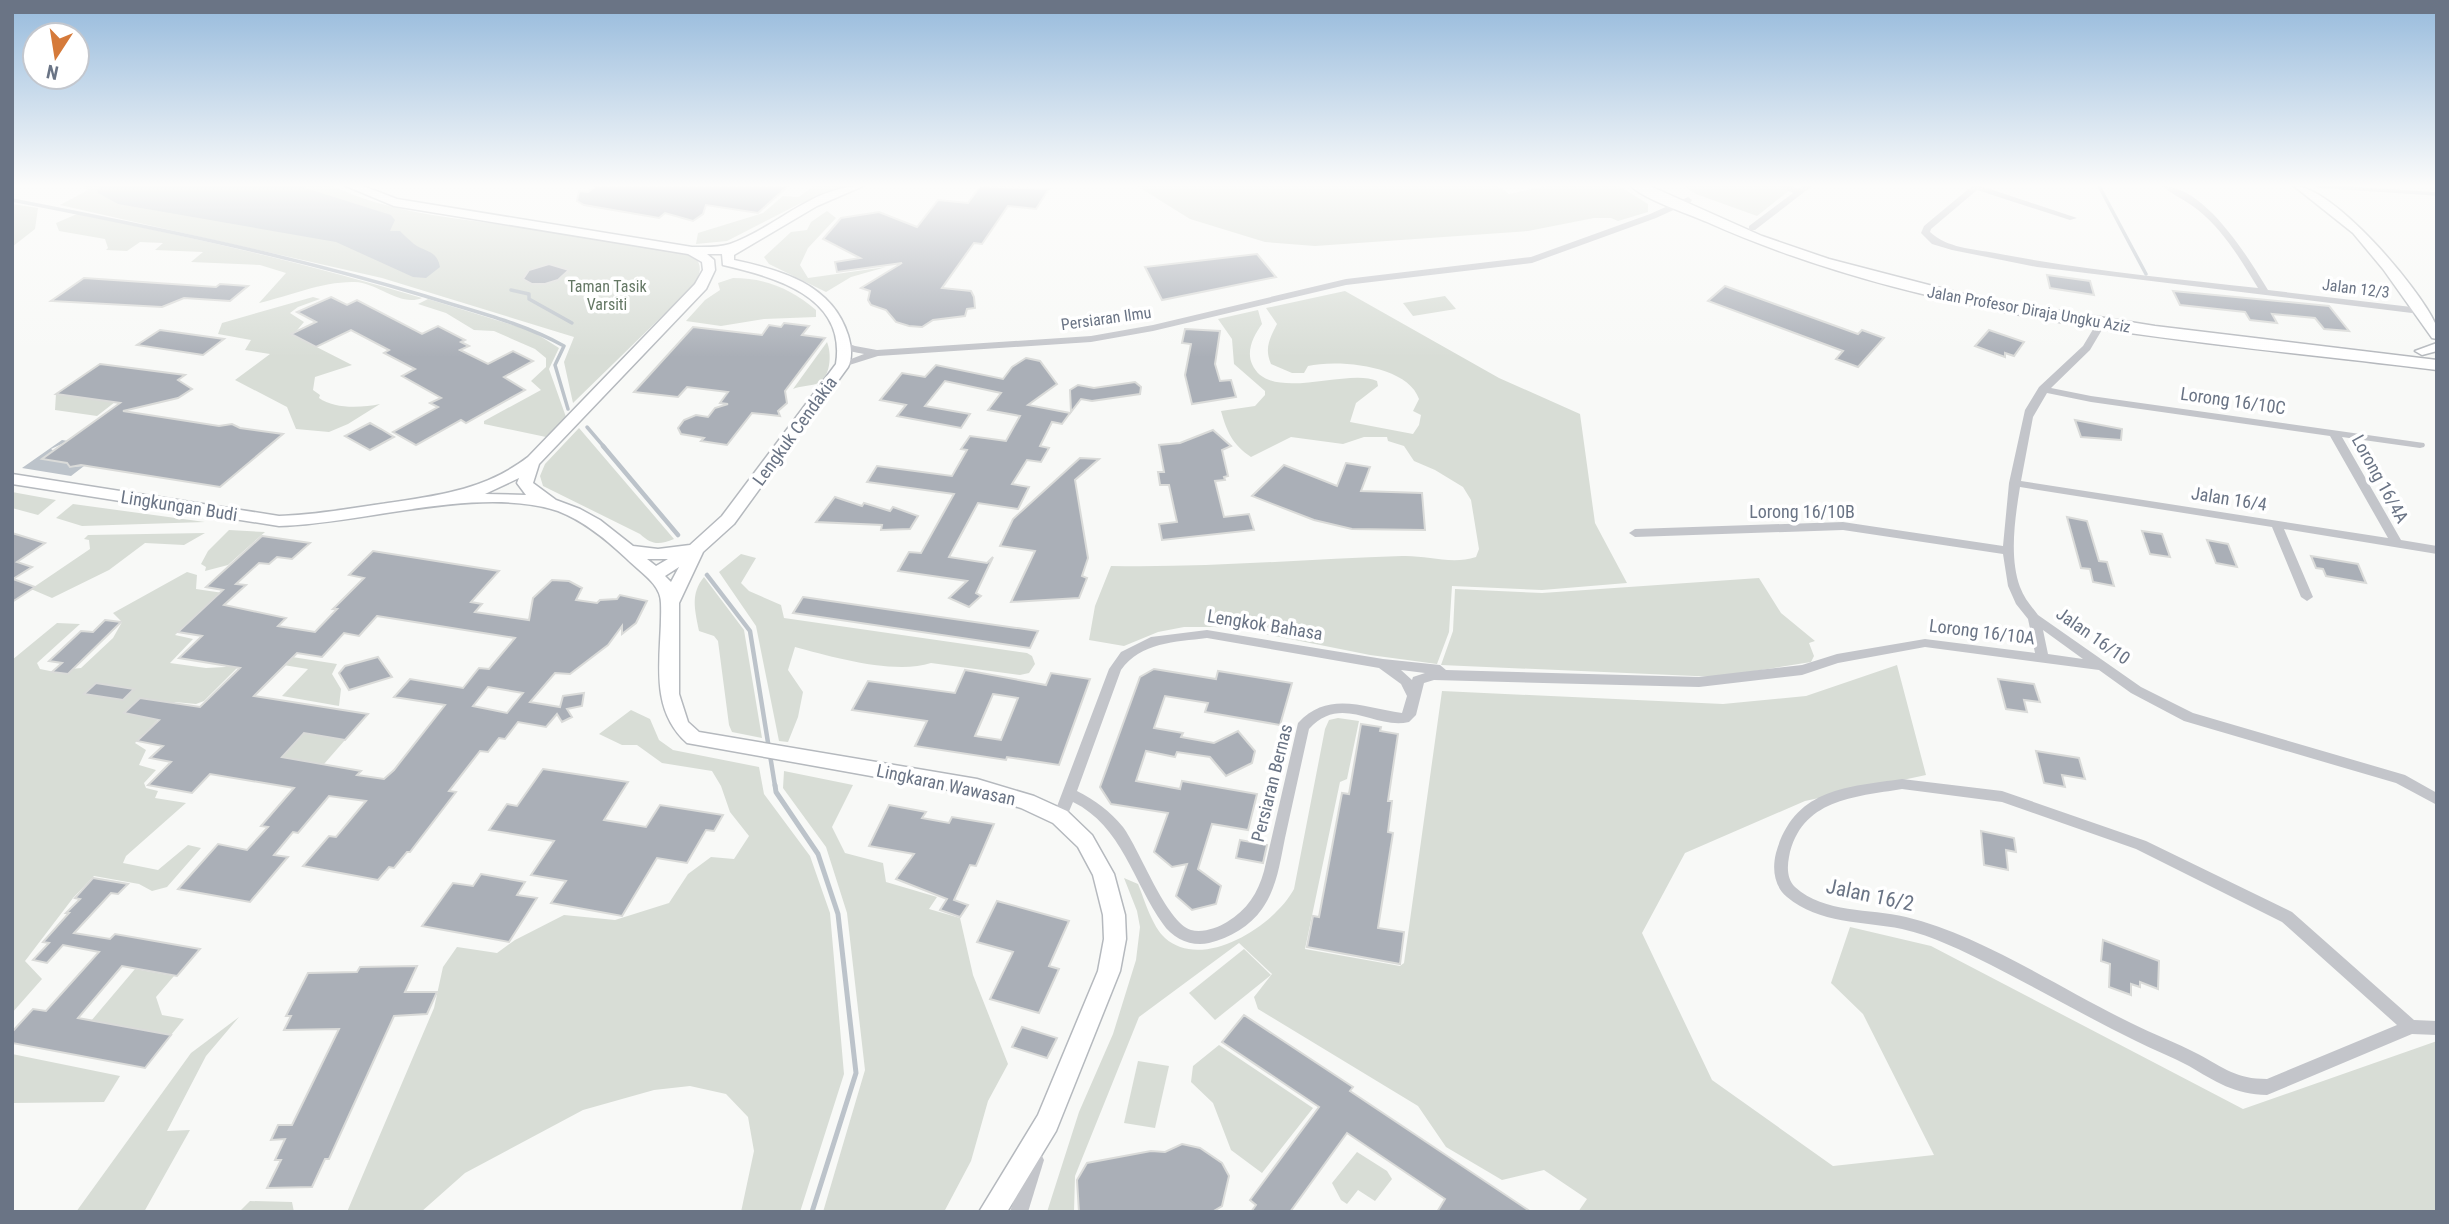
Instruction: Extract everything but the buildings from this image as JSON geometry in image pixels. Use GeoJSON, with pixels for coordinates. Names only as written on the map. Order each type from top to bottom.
{"type":"FeatureCollection","features":[{"type":"Feature","properties":{"kind":"main road","name":"Jalan Profesor Diraja Ungku Aziz"},"geometry":{"type":"LineString","coordinates":[[1769,243],[1903,285],[1974,302],[2101,323],[2153,326],[2437,365]]}},
{"type":"Feature","properties":{"kind":"main road","name":"Jalan Profesor Diraja Ungku Aziz"},"geometry":{"type":"LineString","coordinates":[[1799,243],[1883,270],[1954,287],[2153,326]]}},
{"type":"Feature","properties":{"kind":"main road"},"geometry":{"type":"LineString","coordinates":[[2153,326],[2196,323],[2433,352]]}},
{"type":"Feature","properties":{"kind":"main road"},"geometry":{"type":"LineString","coordinates":[[2153,326],[2203,341],[2437,371]]}},
{"type":"Feature","properties":{"kind":"main road","name":"Jalan Profesor Diraja Ungku Aziz"},"geometry":{"type":"LineString","coordinates":[[2297,344],[2433,352]]}},
{"type":"Feature","properties":{"kind":"street"},"geometry":{"type":"LineString","coordinates":[[649,243],[692,250],[723,250],[743,246]]}},
{"type":"Feature","properties":{"kind":"street"},"geometry":{"type":"LineString","coordinates":[[451,499],[497,484],[532,461],[728,261],[728,254],[747,243]]}},
{"type":"Feature","properties":{"kind":"street","name":"Persiaran Ilmu"},"geometry":{"type":"LineString","coordinates":[[844,345],[877,353],[1091,338],[1153,328],[1336,284],[1532,260],[1576,243]]}},
{"type":"Feature","properties":{"kind":"street","name":"Jalan 12/3"},"geometry":{"type":"LineString","coordinates":[[1940,243],[1997,257],[2420,311]]}},
{"type":"Feature","properties":{"kind":"street"},"geometry":{"type":"LineString","coordinates":[[2234,243],[2265,293]]}},
{"type":"Feature","properties":{"kind":"street"},"geometry":{"type":"LineString","coordinates":[[2368,243],[2437,335]]}},
{"type":"Feature","properties":{"kind":"street"},"geometry":{"type":"LineString","coordinates":[[743,246],[748,259],[774,274]]}},
{"type":"Feature","properties":{"kind":"street"},"geometry":{"type":"LineString","coordinates":[[692,250],[708,260],[708,275],[701,286]]}},
{"type":"Feature","properties":{"kind":"street","name":"Lengkuk Cendakia"},"geometry":{"type":"LineString","coordinates":[[670,603],[682,576],[701,547],[746,497],[843,364],[844,345],[828,305],[804,288],[774,274],[728,261]]}},
{"type":"Feature","properties":{"kind":"street"},"geometry":{"type":"LineString","coordinates":[[701,286],[731,273],[774,274]]}},
{"type":"Feature","properties":{"kind":"street","name":"Jalan 16/10"},"geometry":{"type":"LineString","coordinates":[[2101,323],[2082,355],[2043,389],[2029,411],[2015,483],[2009,551],[2017,595],[2034,618],[2069,644],[2136,690],[2189,717],[2400,779],[2437,800]]}},
{"type":"Feature","properties":{"kind":"street","name":"Persiaran Ilmu"},"geometry":{"type":"LineString","coordinates":[[843,364],[877,353]]}},
{"type":"Feature","properties":{"kind":"street","name":"Lorong 16/10C"},"geometry":{"type":"LineString","coordinates":[[2043,389],[2091,399],[2420,445]]}},
{"type":"Feature","properties":{"kind":"street","name":"Lorong 16/4A"},"geometry":{"type":"LineString","coordinates":[[2334,433],[2396,542]]}},
{"type":"Feature","properties":{"kind":"street"},"geometry":{"type":"LineString","coordinates":[[532,461],[525,483],[529,490],[564,508],[628,551],[668,591],[670,603]]}},
{"type":"Feature","properties":{"kind":"street","name":"Lingkungan Budi"},"geometry":{"type":"LineString","coordinates":[[12,479],[279,521],[346,515],[451,499]]}},
{"type":"Feature","properties":{"kind":"street","name":"Jalan 16/4"},"geometry":{"type":"LineString","coordinates":[[2015,483],[2437,550]]}},
{"type":"Feature","properties":{"kind":"street"},"geometry":{"type":"LineString","coordinates":[[451,499],[513,500],[564,508]]}},
{"type":"Feature","properties":{"kind":"street"},"geometry":{"type":"LineString","coordinates":[[2276,524],[2307,597]]}},
{"type":"Feature","properties":{"kind":"street","name":"Lorong 16/10B"},"geometry":{"type":"LineString","coordinates":[[1635,533],[1843,526],[2009,551]]}},
{"type":"Feature","properties":{"kind":"street"},"geometry":{"type":"LineString","coordinates":[[628,551],[658,555],[701,547]]}},
{"type":"Feature","properties":{"kind":"street","name":"Lengkuk Cendakia"},"geometry":{"type":"LineString","coordinates":[[654,575],[701,547]]}},
{"type":"Feature","properties":{"kind":"street","name":"Lingkaran Wawasan"},"geometry":{"type":"LineString","coordinates":[[670,603],[668,687],[684,733],[703,741],[977,787],[1027,802],[1060,817],[1086,841],[1103,874],[1114,915],[1115,939],[1102,993],[1046,1123],[992,1212]]}},
{"type":"Feature","properties":{"kind":"street"},"geometry":{"type":"LineString","coordinates":[[2034,618],[2042,657],[2101,666]]}},
{"type":"Feature","properties":{"kind":"street","name":"Lengkok Bahasa"},"geometry":{"type":"LineString","coordinates":[[1060,817],[1115,668],[1125,655],[1139,646],[1172,636],[1207,634],[1451,674]]}},
{"type":"Feature","properties":{"kind":"street","name":"Lorong 16/10A"},"geometry":{"type":"LineString","coordinates":[[1888,649],[1925,643],[2042,657],[2069,644]]}},
{"type":"Feature","properties":{"kind":"street","name":"Persiaran Bernas"},"geometry":{"type":"LineString","coordinates":[[1069,794],[1092,806],[1130,846],[1165,914],[1177,929],[1195,937],[1220,933],[1250,913],[1266,887],[1303,727],[1314,713],[1328,708],[1404,718],[1409,715],[1418,680],[1424,677],[1451,674],[1699,682],[1802,670],[1838,659],[1888,649]]}},
{"type":"Feature","properties":{"kind":"street"},"geometry":{"type":"LineString","coordinates":[[1382,664],[1406,681],[1413,694]]}},
{"type":"Feature","properties":{"kind":"street","name":"Jalan 16/2"},"geometry":{"type":"LineString","coordinates":[[2411,1027],[2287,917],[2141,845],[2002,797],[1902,784],[1855,792],[1828,800],[1802,813],[1791,826],[1785,843],[1780,874],[1789,891],[1818,909],[1918,927],[1965,945],[2193,1060],[2224,1080],[2248,1088],[2267,1087],[2411,1027],[2437,1028]]}},
{"type":"Feature","properties":{"kind":"street"},"geometry":{"type":"LineString","coordinates":[[1019,1212],[1046,1123]]}},
{"type":"Feature","properties":{"kind":"green space"},"geometry":{"type":"Polygon","coordinates":[[[106,243],[138,243],[127,251],[106,250],[106,243]]]}},
{"type":"Feature","properties":{"kind":"green space"},"geometry":{"type":"Polygon","coordinates":[[[163,243],[212,243],[422,298],[405,299],[364,283],[343,282],[259,303],[286,273],[260,265],[191,262],[203,252],[155,250],[163,243]]]}},
{"type":"Feature","properties":{"kind":"green space","name":"Taman Tasik Varsiti"},"geometry":{"type":"Polygon","coordinates":[[[228,243],[622,243],[695,256],[700,270],[694,285],[573,403],[564,362],[574,337],[382,278],[228,243]]]}},
{"type":"Feature","properties":{"kind":"green space"},"geometry":{"type":"Polygon","coordinates":[[[779,243],[813,243],[800,265],[808,278],[886,267],[851,277],[826,292],[769,264],[764,257],[779,243]]]}},
{"type":"Feature","properties":{"kind":"green space"},"geometry":{"type":"Polygon","coordinates":[[[1279,243],[1356,243],[1315,246],[1279,243]]]}},
{"type":"Feature","properties":{"kind":"green space"},"geometry":{"type":"Polygon","coordinates":[[[733,278],[778,286],[816,310],[816,317],[764,319],[721,326],[686,321],[705,300],[720,290],[718,283],[733,278]]]}},
{"type":"Feature","properties":{"kind":"green space"},"geometry":{"type":"Polygon","coordinates":[[[1345,291],[1499,378],[1580,414],[1595,523],[1627,583],[1542,590],[1452,586],[1449,632],[1437,664],[1370,655],[1240,629],[1214,627],[1184,627],[1158,632],[1124,646],[1089,640],[1095,606],[1111,566],[1220,565],[1402,556],[1448,560],[1476,557],[1479,549],[1471,500],[1463,487],[1414,461],[1404,446],[1388,441],[1387,437],[1364,437],[1343,444],[1291,437],[1251,457],[1239,447],[1228,431],[1221,411],[1255,406],[1265,395],[1265,391],[1234,364],[1232,339],[1218,319],[1258,310],[1262,324],[1250,348],[1250,359],[1261,376],[1275,382],[1291,383],[1348,378],[1377,381],[1378,386],[1356,403],[1350,422],[1413,434],[1421,415],[1413,411],[1419,399],[1412,388],[1387,372],[1336,363],[1308,366],[1304,373],[1292,373],[1271,364],[1268,348],[1277,324],[1266,308],[1345,291]]]}},
{"type":"Feature","properties":{"kind":"green space"},"geometry":{"type":"Polygon","coordinates":[[[1445,296],[1456,309],[1413,316],[1403,303],[1445,296]]]}},
{"type":"Feature","properties":{"kind":"green space"},"geometry":{"type":"Polygon","coordinates":[[[313,297],[320,299],[290,313],[304,322],[293,335],[352,365],[315,377],[313,390],[325,402],[340,406],[380,404],[348,424],[329,432],[296,429],[287,407],[235,380],[270,354],[245,350],[251,340],[218,334],[222,323],[313,297]]]}},
{"type":"Feature","properties":{"kind":"green space"},"geometry":{"type":"Polygon","coordinates":[[[428,299],[532,331],[559,348],[549,369],[566,417],[546,437],[484,424],[484,421],[541,390],[531,381],[546,367],[546,358],[535,349],[494,331],[474,330],[446,313],[418,304],[428,299]]]}},
{"type":"Feature","properties":{"kind":"green space"},"geometry":{"type":"Polygon","coordinates":[[[827,342],[830,359],[825,377],[816,384],[793,389],[827,342]]]}},
{"type":"Feature","properties":{"kind":"green space"},"geometry":{"type":"Polygon","coordinates":[[[56,394],[115,402],[97,416],[55,410],[56,394]]]}},
{"type":"Feature","properties":{"kind":"green space"},"geometry":{"type":"Polygon","coordinates":[[[579,428],[674,539],[652,542],[543,486],[540,476],[545,464],[579,428]]]}},
{"type":"Feature","properties":{"kind":"green space"},"geometry":{"type":"Polygon","coordinates":[[[12,492],[56,500],[38,515],[12,508],[12,492]]]}},
{"type":"Feature","properties":{"kind":"green space"},"geometry":{"type":"Polygon","coordinates":[[[73,504],[205,522],[82,526],[56,518],[73,504]]]}},
{"type":"Feature","properties":{"kind":"green space"},"geometry":{"type":"Polygon","coordinates":[[[229,530],[265,532],[228,565],[205,571],[206,567],[201,564],[208,551],[229,530]]]}},
{"type":"Feature","properties":{"kind":"green space"},"geometry":{"type":"Polygon","coordinates":[[[205,533],[184,545],[145,543],[109,570],[52,598],[31,589],[90,549],[89,540],[84,539],[88,535],[205,533]]]}},
{"type":"Feature","properties":{"kind":"green space"},"geometry":{"type":"Polygon","coordinates":[[[741,554],[756,558],[741,583],[749,591],[781,605],[784,618],[1027,653],[1032,656],[1035,664],[1029,673],[1020,675],[931,663],[882,666],[795,647],[788,670],[803,692],[798,717],[788,742],[779,741],[756,626],[719,572],[741,554]]]}},
{"type":"Feature","properties":{"kind":"green space"},"geometry":{"type":"Polygon","coordinates":[[[187,572],[197,575],[196,589],[230,594],[209,603],[175,635],[193,639],[170,663],[206,668],[225,667],[247,650],[337,664],[332,674],[341,689],[339,706],[282,696],[308,669],[246,659],[204,701],[196,704],[175,702],[135,743],[146,750],[139,765],[156,770],[144,783],[146,788],[158,791],[155,798],[186,803],[126,856],[123,863],[158,870],[188,845],[201,848],[167,887],[152,891],[139,884],[94,876],[73,898],[25,961],[42,979],[12,1013],[12,660],[57,623],[80,624],[37,663],[40,669],[65,674],[71,669],[81,668],[113,638],[122,622],[113,613],[187,572]]]}},
{"type":"Feature","properties":{"kind":"green space"},"geometry":{"type":"Polygon","coordinates":[[[704,577],[744,630],[762,738],[732,732],[729,725],[718,641],[714,636],[699,631],[696,616],[695,596],[704,577]]]}},
{"type":"Feature","properties":{"kind":"green space"},"geometry":{"type":"Polygon","coordinates":[[[1759,578],[1781,613],[1815,641],[1809,643],[1814,656],[1811,662],[1718,677],[1441,665],[1453,631],[1455,589],[1542,593],[1759,578]]]}},
{"type":"Feature","properties":{"kind":"green space"},"geometry":{"type":"Polygon","coordinates":[[[1897,665],[1926,775],[1805,801],[1685,853],[1642,933],[1712,1080],[1833,1166],[1934,1155],[1863,1014],[1831,983],[1850,927],[1931,946],[2243,1109],[2437,1041],[2437,1212],[1578,1212],[1587,1199],[1544,1170],[1502,1180],[1446,1147],[1418,1106],[1258,1009],[1254,997],[1272,974],[1239,943],[1139,1017],[1075,1176],[1074,1212],[1047,1212],[1079,1112],[1113,1034],[1136,960],[1140,927],[1137,911],[1124,878],[1138,884],[1156,927],[1165,938],[1181,947],[1199,950],[1218,947],[1237,940],[1271,917],[1294,889],[1329,720],[1338,718],[1359,721],[1347,779],[1340,782],[1305,949],[1400,966],[1404,963],[1442,691],[1723,704],[1806,696],[1897,665]]]}},
{"type":"Feature","properties":{"kind":"green space"},"geometry":{"type":"Polygon","coordinates":[[[631,710],[650,719],[659,740],[673,750],[759,767],[764,794],[810,856],[830,913],[844,1074],[800,1212],[741,1212],[754,1151],[748,1117],[726,1094],[690,1086],[654,1090],[583,1110],[465,1173],[421,1212],[347,1212],[434,1008],[443,967],[457,947],[497,953],[515,940],[564,915],[615,920],[669,903],[688,874],[711,857],[734,859],[749,836],[730,812],[721,786],[712,771],[662,763],[637,745],[622,745],[599,734],[631,710]]]}},
{"type":"Feature","properties":{"kind":"green space"},"geometry":{"type":"Polygon","coordinates":[[[304,733],[345,740],[324,764],[282,757],[304,733]]]}},
{"type":"Feature","properties":{"kind":"green space"},"geometry":{"type":"Polygon","coordinates":[[[784,771],[853,785],[832,827],[845,853],[883,863],[886,882],[937,897],[929,909],[960,918],[973,975],[1008,1064],[988,1101],[971,1161],[944,1212],[823,1212],[865,1070],[847,913],[826,847],[783,788],[784,771]]]}},
{"type":"Feature","properties":{"kind":"green space"},"geometry":{"type":"Polygon","coordinates":[[[1244,949],[1271,975],[1215,1020],[1189,993],[1244,949]]]}},
{"type":"Feature","properties":{"kind":"green space"},"geometry":{"type":"Polygon","coordinates":[[[135,969],[174,976],[156,997],[162,1015],[184,1019],[171,1035],[91,1021],[135,969]]]}},
{"type":"Feature","properties":{"kind":"green space"},"geometry":{"type":"Polygon","coordinates":[[[239,1017],[206,1056],[167,1131],[190,1130],[144,1212],[76,1212],[191,1053],[239,1017]]]}},
{"type":"Feature","properties":{"kind":"green space"},"geometry":{"type":"Polygon","coordinates":[[[1219,1045],[1313,1108],[1262,1173],[1231,1150],[1213,1103],[1191,1082],[1193,1066],[1219,1045]]]}},
{"type":"Feature","properties":{"kind":"green space"},"geometry":{"type":"Polygon","coordinates":[[[12,1054],[120,1076],[104,1102],[12,1103],[12,1054]]]}},
{"type":"Feature","properties":{"kind":"green space"},"geometry":{"type":"Polygon","coordinates":[[[1138,1061],[1169,1066],[1155,1128],[1124,1123],[1138,1061]]]}},
{"type":"Feature","properties":{"kind":"green space"},"geometry":{"type":"Polygon","coordinates":[[[1357,1152],[1387,1171],[1392,1179],[1375,1201],[1358,1190],[1347,1204],[1341,1200],[1332,1183],[1357,1152]]]}},
{"type":"Feature","properties":{"kind":"green space"},"geometry":{"type":"Polygon","coordinates":[[[250,1201],[292,1202],[294,1212],[239,1212],[250,1201]]]}},
{"type":"Feature","properties":{"kind":"shaded area"},"geometry":{"type":"Polygon","coordinates":[[[338,243],[413,243],[433,254],[440,267],[426,278],[413,277],[338,243]]]}},
{"type":"Feature","properties":{"kind":"shaded area"},"geometry":{"type":"Polygon","coordinates":[[[62,440],[68,441],[51,449],[54,451],[43,459],[66,463],[75,457],[69,467],[84,466],[71,476],[22,468],[62,440]]]}},
{"type":"Feature","properties":{"kind":"waterway"},"geometry":{"type":"LineString","coordinates":[[220,243],[374,281],[478,312],[548,338],[564,346],[555,365],[568,409]]}},
{"type":"Feature","properties":{"kind":"waterway"},"geometry":{"type":"LineString","coordinates":[[2130,243],[2146,274]]}},
{"type":"Feature","properties":{"kind":"waterway"},"geometry":{"type":"LineString","coordinates":[[511,290],[529,294],[529,299],[572,323]]}},
{"type":"Feature","properties":{"kind":"waterway"},"geometry":{"type":"LineString","coordinates":[[587,427],[605,448]]}},
{"type":"Feature","properties":{"kind":"waterway"},"geometry":{"type":"LineString","coordinates":[[603,446],[678,535]]}},
{"type":"Feature","properties":{"kind":"waterway"},"geometry":{"type":"LineString","coordinates":[[707,575],[750,631],[775,786]]}},
{"type":"Feature","properties":{"kind":"waterway"},"geometry":{"type":"LineString","coordinates":[[775,785],[776,792],[818,854],[838,914],[856,1073],[812,1212]]}}]}
